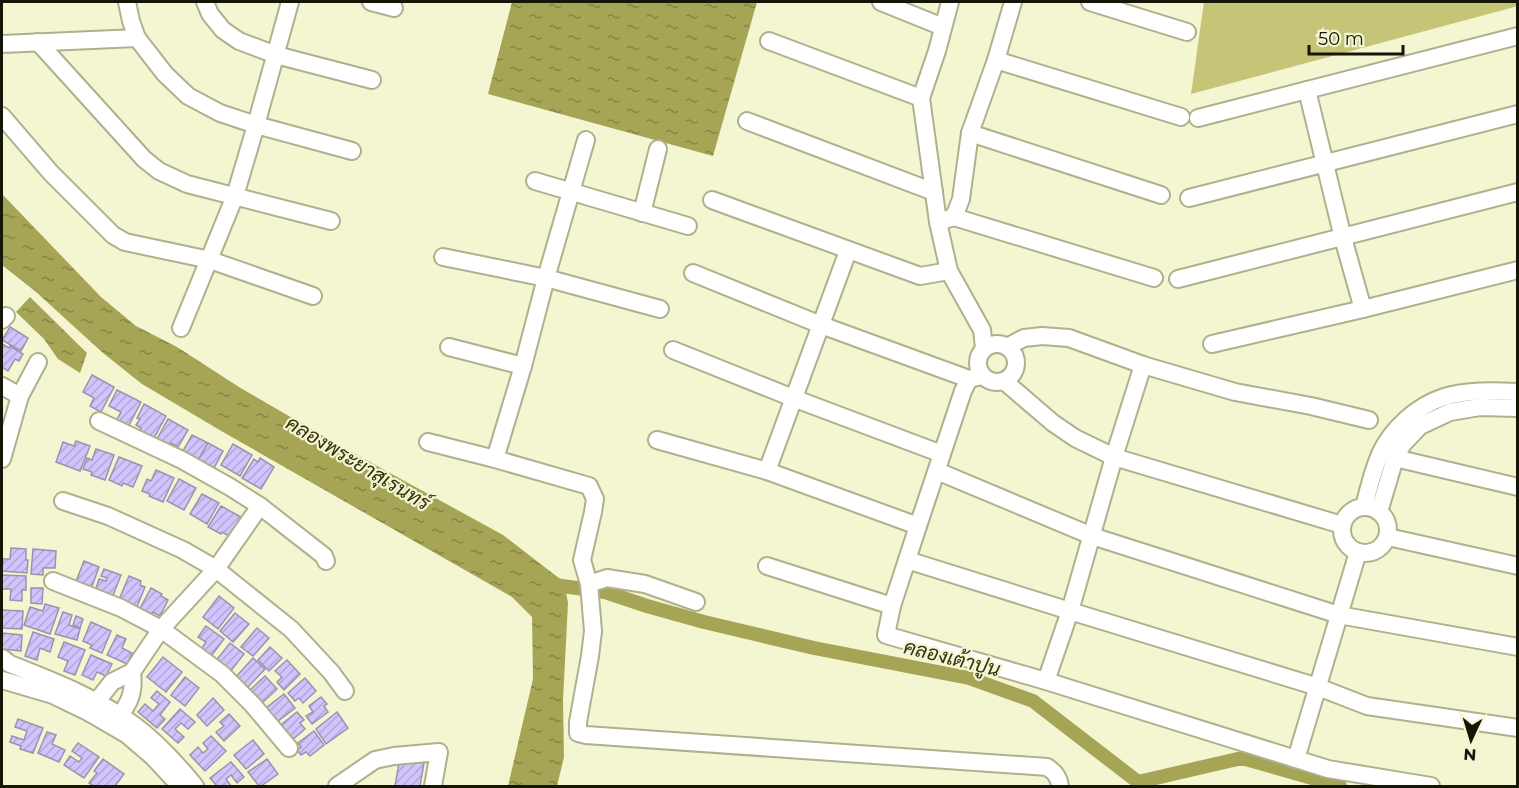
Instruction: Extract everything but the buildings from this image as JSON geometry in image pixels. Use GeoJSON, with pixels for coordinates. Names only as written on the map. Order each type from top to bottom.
{"type":"FeatureCollection","features":[{"type":"Feature","properties":{"kind":"street"},"geometry":{"type":"LineString","coordinates":[[127,2],[137,38],[165,74],[188,96],[220,113],[352,151]]}},
{"type":"Feature","properties":{"kind":"street"},"geometry":{"type":"LineString","coordinates":[[205,2],[210,14],[223,30],[239,41],[276,55],[372,80]]}},
{"type":"Feature","properties":{"kind":"street"},"geometry":{"type":"LineString","coordinates":[[181,328],[235,196],[290,2]]}},
{"type":"Feature","properties":{"kind":"street"},"geometry":{"type":"LineString","coordinates":[[371,2],[394,8]]}},
{"type":"Feature","properties":{"kind":"street"},"geometry":{"type":"LineString","coordinates":[[881,2],[943,27]]}},
{"type":"Feature","properties":{"kind":"street"},"geometry":{"type":"LineString","coordinates":[[950,2],[921,98],[933,192],[946,220],[949,271],[982,330],[984,348]]}},
{"type":"Feature","properties":{"kind":"street"},"geometry":{"type":"LineString","coordinates":[[946,220],[961,198],[970,134],[996,60],[1013,2]]}},
{"type":"Feature","properties":{"kind":"street"},"geometry":{"type":"LineString","coordinates":[[1090,2],[1187,32]]}},
{"type":"Feature","properties":{"kind":"street"},"geometry":{"type":"LineString","coordinates":[[1198,118],[1518,36]]}},
{"type":"Feature","properties":{"kind":"street"},"geometry":{"type":"LineString","coordinates":[[2,44],[137,38]]}},
{"type":"Feature","properties":{"kind":"street"},"geometry":{"type":"LineString","coordinates":[[769,41],[921,98]]}},
{"type":"Feature","properties":{"kind":"street"},"geometry":{"type":"LineString","coordinates":[[38,42],[144,159],[159,171],[187,184],[331,221]]}},
{"type":"Feature","properties":{"kind":"street"},"geometry":{"type":"LineString","coordinates":[[996,60],[1180,117]]}},
{"type":"Feature","properties":{"kind":"street"},"geometry":{"type":"LineString","coordinates":[[1307,90],[1363,309]]}},
{"type":"Feature","properties":{"kind":"street"},"geometry":{"type":"LineString","coordinates":[[1189,198],[1518,114]]}},
{"type":"Feature","properties":{"kind":"street"},"geometry":{"type":"LineString","coordinates":[[2,116],[51,173],[113,236],[125,242],[210,260],[313,296]]}},
{"type":"Feature","properties":{"kind":"street"},"geometry":{"type":"LineString","coordinates":[[747,121],[933,192]]}},
{"type":"Feature","properties":{"kind":"street"},"geometry":{"type":"LineString","coordinates":[[970,134],[1161,195]]}},
{"type":"Feature","properties":{"kind":"street"},"geometry":{"type":"LineString","coordinates":[[495,459],[586,140]]}},
{"type":"Feature","properties":{"kind":"street"},"geometry":{"type":"LineString","coordinates":[[642,213],[658,149]]}},
{"type":"Feature","properties":{"kind":"street"},"geometry":{"type":"LineString","coordinates":[[535,181],[688,226]]}},
{"type":"Feature","properties":{"kind":"street"},"geometry":{"type":"LineString","coordinates":[[1178,279],[1518,192]]}},
{"type":"Feature","properties":{"kind":"street"},"geometry":{"type":"LineString","coordinates":[[712,200],[920,276],[949,271]]}},
{"type":"Feature","properties":{"kind":"street"},"geometry":{"type":"LineString","coordinates":[[946,220],[1154,278]]}},
{"type":"Feature","properties":{"kind":"street"},"geometry":{"type":"LineString","coordinates":[[767,471],[848,251]]}},
{"type":"Feature","properties":{"kind":"street"},"geometry":{"type":"LineString","coordinates":[[443,257],[546,278],[660,309]]}},
{"type":"Feature","properties":{"kind":"street"},"geometry":{"type":"LineString","coordinates":[[1212,344],[1518,270]]}},
{"type":"Feature","properties":{"kind":"street"},"geometry":{"type":"LineString","coordinates":[[693,273],[821,325],[975,377],[992,382],[1004,381],[1013,374],[1016,362],[1012,351],[996,344],[984,348],[980,353],[975,377],[963,391],[892,606],[886,635],[1046,681],[1296,759],[1346,772],[1431,786]]}},
{"type":"Feature","properties":{"kind":"street"},"geometry":{"type":"LineString","coordinates":[[1007,347],[1023,338],[1042,336],[1069,338],[1143,365],[1235,392],[1311,406],[1369,420]]}},
{"type":"Feature","properties":{"kind":"street"},"geometry":{"type":"LineString","coordinates":[[449,347],[523,366]]}},
{"type":"Feature","properties":{"kind":"street"},"geometry":{"type":"LineString","coordinates":[[673,350],[793,398],[940,462],[1092,536],[1339,615],[1518,647]]}},
{"type":"Feature","properties":{"kind":"street"},"geometry":{"type":"LineString","coordinates":[[2,459],[20,396],[38,362]]}},
{"type":"Feature","properties":{"kind":"street"},"geometry":{"type":"LineString","coordinates":[[1046,681],[1070,611],[1143,365]]}},
{"type":"Feature","properties":{"kind":"street"},"geometry":{"type":"LineString","coordinates":[[1004,381],[1067,433],[1114,457],[1342,525]]}},
{"type":"Feature","properties":{"kind":"street"},"geometry":{"type":"LineString","coordinates":[[2,386],[20,396]]}},
{"type":"Feature","properties":{"kind":"street"},"geometry":{"type":"LineString","coordinates":[[1371,510],[1380,453],[1407,418],[1444,397],[1472,392],[1518,392]]}},
{"type":"Feature","properties":{"kind":"street"},"geometry":{"type":"LineString","coordinates":[[1371,510],[1403,444],[1420,426],[1450,412],[1480,407],[1518,408]]}},
{"type":"Feature","properties":{"kind":"street"},"geometry":{"type":"LineString","coordinates":[[99,421],[182,460],[260,506],[324,555],[326,561]]}},
{"type":"Feature","properties":{"kind":"street"},"geometry":{"type":"LineString","coordinates":[[657,440],[767,471],[918,526]]}},
{"type":"Feature","properties":{"kind":"street"},"geometry":{"type":"LineString","coordinates":[[428,442],[589,486],[595,499],[582,560],[589,590],[592,631],[578,733],[1047,767],[1057,779]]}},
{"type":"Feature","properties":{"kind":"street"},"geometry":{"type":"LineString","coordinates":[[1395,458],[1518,487]]}},
{"type":"Feature","properties":{"kind":"street"},"geometry":{"type":"LineString","coordinates":[[63,501],[108,516],[172,545],[216,569],[291,629],[331,672],[345,691]]}},
{"type":"Feature","properties":{"kind":"street"},"geometry":{"type":"LineString","coordinates":[[94,707],[112,682],[132,672],[161,629],[216,569],[260,506]]}},
{"type":"Feature","properties":{"kind":"street"},"geometry":{"type":"LineString","coordinates":[[1356,509],[1371,510],[1386,520],[1388,537],[1378,550],[1358,552],[1343,539],[1342,525],[1345,518],[1356,509]]}},
{"type":"Feature","properties":{"kind":"street"},"geometry":{"type":"LineString","coordinates":[[1388,537],[1518,566]]}},
{"type":"Feature","properties":{"kind":"street"},"geometry":{"type":"LineString","coordinates":[[1296,759],[1358,552]]}},
{"type":"Feature","properties":{"kind":"street"},"geometry":{"type":"LineString","coordinates":[[907,560],[1318,687],[1367,706],[1518,728]]}},
{"type":"Feature","properties":{"kind":"street"},"geometry":{"type":"LineString","coordinates":[[767,566],[892,606]]}},
{"type":"Feature","properties":{"kind":"street"},"geometry":{"type":"LineString","coordinates":[[589,590],[607,578],[645,584],[696,602]]}},
{"type":"Feature","properties":{"kind":"street"},"geometry":{"type":"LineString","coordinates":[[52,581],[121,608],[161,629],[222,674],[252,704],[289,748]]}},
{"type":"Feature","properties":{"kind":"street"},"geometry":{"type":"LineString","coordinates":[[2,658],[116,721],[136,726],[176,763],[195,786]]}},
{"type":"Feature","properties":{"kind":"street"},"geometry":{"type":"LineString","coordinates":[[116,721],[131,696],[134,686],[132,672]]}},
{"type":"Feature","properties":{"kind":"street"},"geometry":{"type":"LineString","coordinates":[[2,681],[94,707]]}},
{"type":"Feature","properties":{"kind":"street"},"geometry":{"type":"LineString","coordinates":[[116,721],[126,734],[153,757],[180,786]]}},
{"type":"Feature","properties":{"kind":"street"},"geometry":{"type":"LineString","coordinates":[[337,786],[375,760],[412,753],[439,752],[433,786]]}},
{"type":"Feature","properties":{"kind":"shaded area"},"geometry":{"type":"Polygon","coordinates":[[[1204,2],[1517,2],[1518,6],[1191,94],[1204,2]]]}},
{"type":"Feature","properties":{"kind":"water"},"geometry":{"type":"Polygon","coordinates":[[[512,2],[757,2],[713,156],[488,94],[512,2]]]}},
{"type":"Feature","properties":{"kind":"water","name":"คลองพระยาสุเรนทร์"},"geometry":{"type":"Polygon","coordinates":[[[2,194],[101,297],[136,326],[177,347],[239,387],[337,444],[503,535],[564,582],[568,603],[563,700],[564,757],[557,786],[508,786],[533,679],[532,617],[512,597],[142,384],[103,353],[36,292],[2,265],[2,194]]]}},
{"type":"Feature","properties":{"kind":"water"},"geometry":{"type":"Polygon","coordinates":[[[30,297],[87,353],[80,373],[58,359],[44,339],[16,312],[30,297]]]}},
{"type":"Feature","properties":{"kind":"waterway","name":"คลองเต้าปูน"},"geometry":{"type":"LineString","coordinates":[[548,584],[605,592],[704,622],[814,648],[969,678],[1033,701],[1138,782],[1242,758],[1340,786]]}}]}
